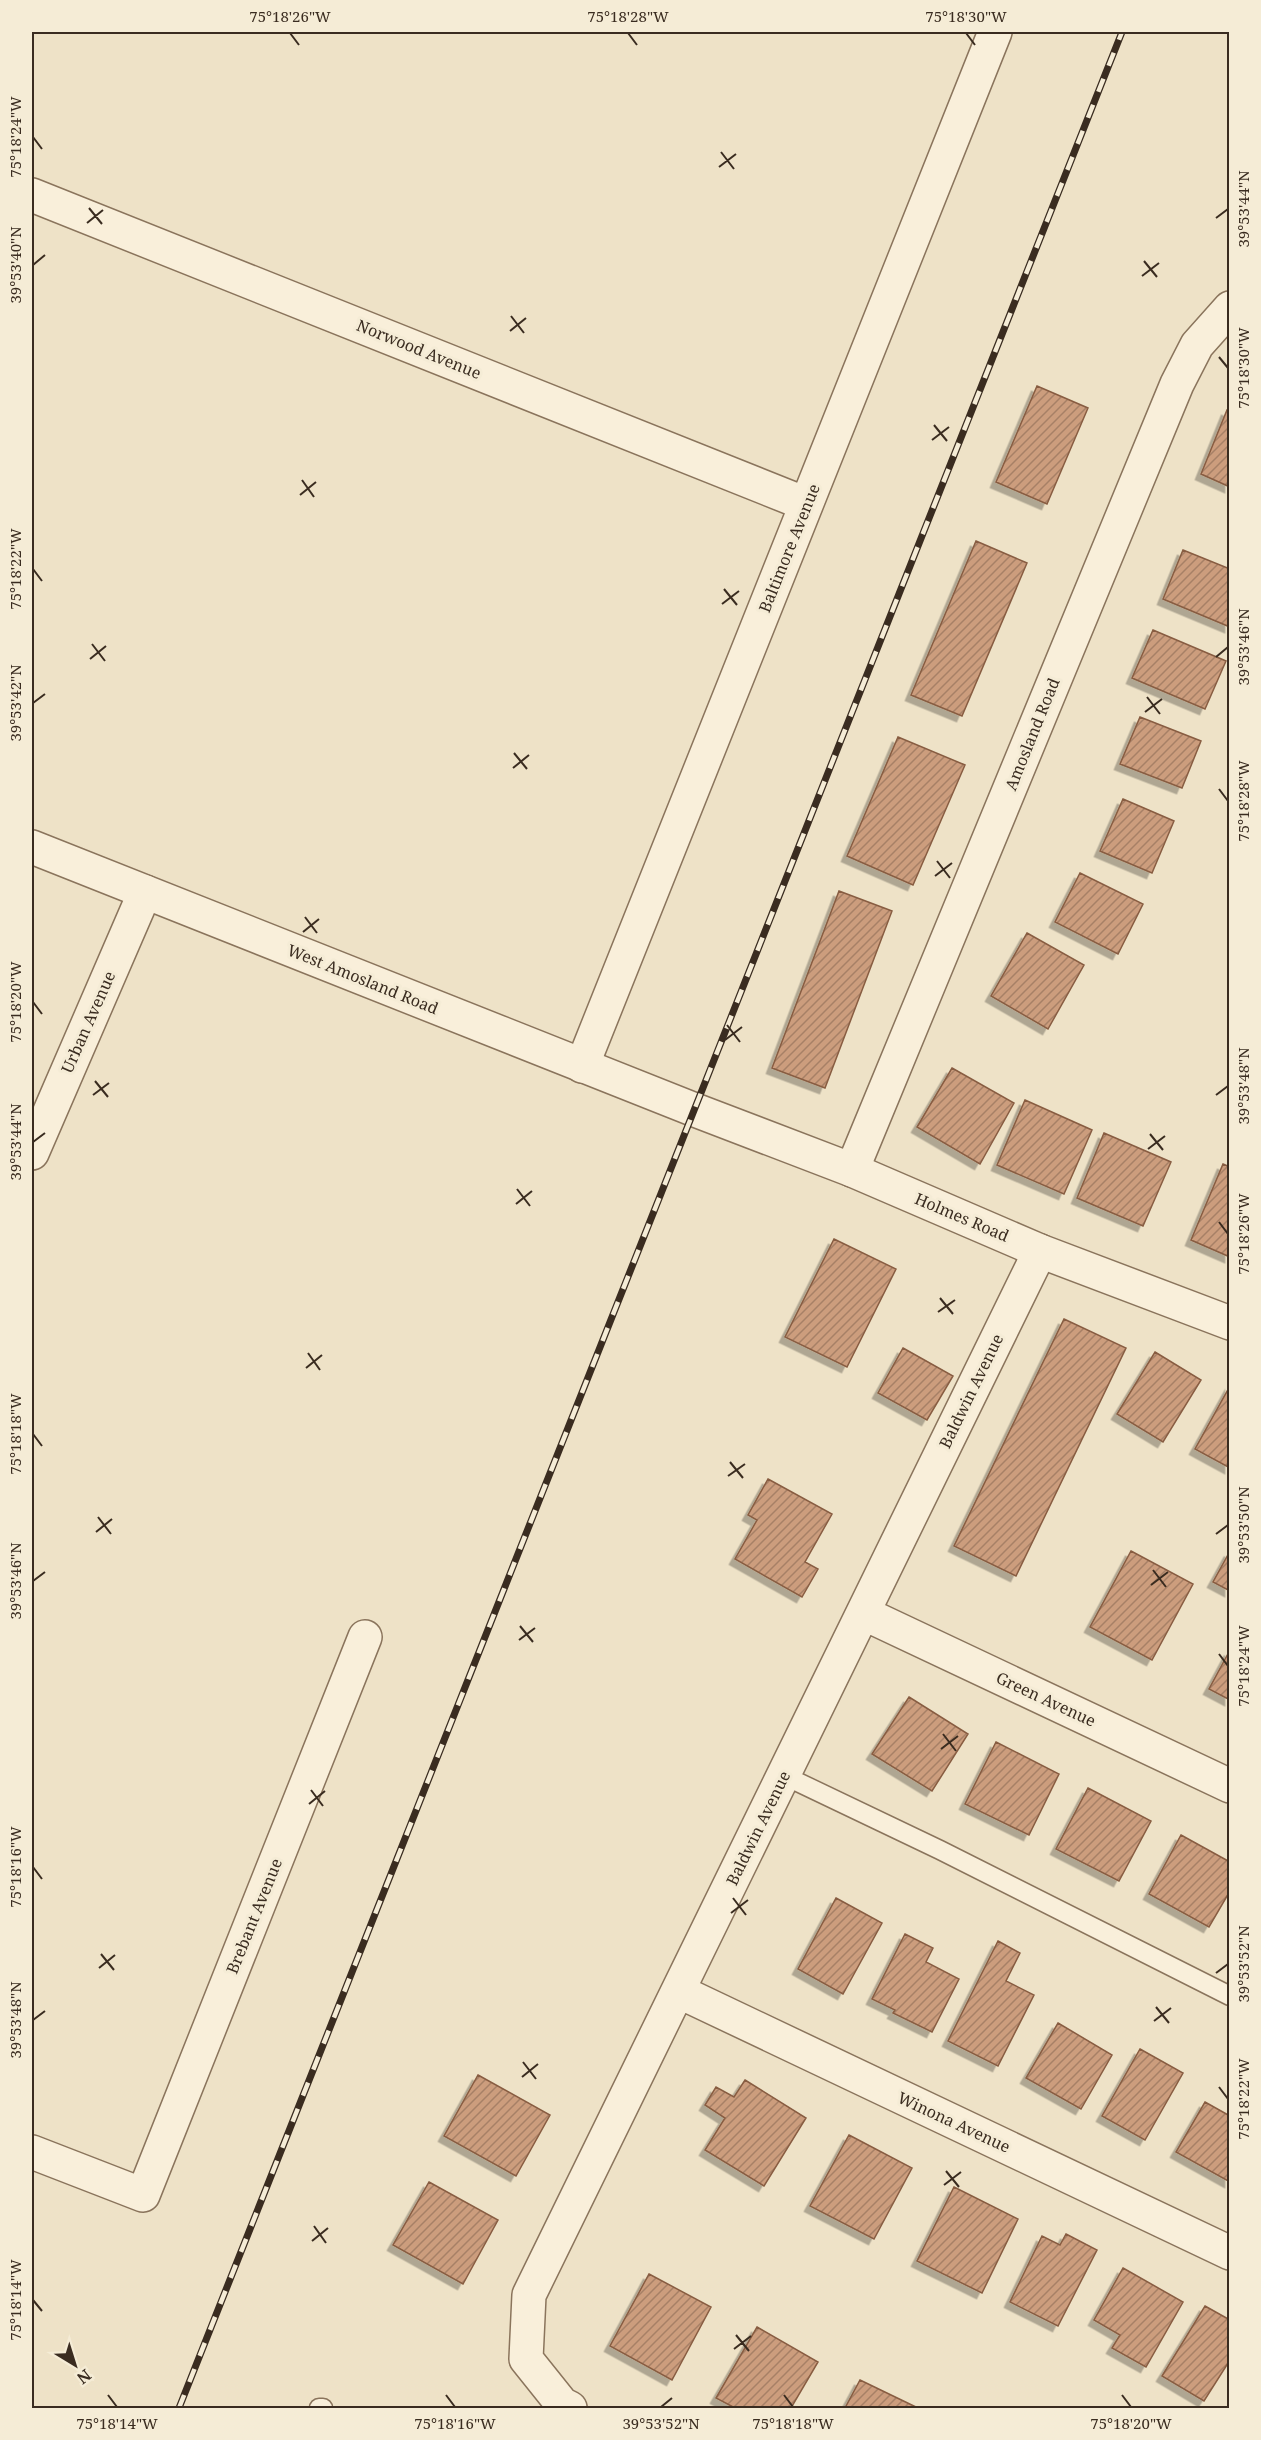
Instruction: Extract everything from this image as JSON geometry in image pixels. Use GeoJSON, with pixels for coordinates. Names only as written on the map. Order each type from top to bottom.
{"type":"FeatureCollection","features":[{"type":"Feature","properties":{"kind":"street","name":"Baltimore Avenue"},"geometry":{"type":"LineString","coordinates":[[582,1066],[995,32]]}},
{"type":"Feature","properties":{"kind":"street","name":"Norwood Avenue"},"geometry":{"type":"LineString","coordinates":[[32,195],[807,504]]}},
{"type":"Feature","properties":{"kind":"street","name":"Amosland Road"},"geometry":{"type":"LineString","coordinates":[[852,1170],[1177,384],[1197,345],[1228,311]]}},
{"type":"Feature","properties":{"kind":"street","name":"West Amosland Road"},"geometry":{"type":"LineString","coordinates":[[32,847],[695,1110]]}},
{"type":"Feature","properties":{"kind":"street","name":"Urban Avenue"},"geometry":{"type":"LineString","coordinates":[[32,1153],[145,892]]}},
{"type":"Feature","properties":{"kind":"street","name":"Holmes Road"},"geometry":{"type":"LineString","coordinates":[[695,1110],[852,1170],[1040,1251],[1230,1323]]}},
{"type":"Feature","properties":{"kind":"street","name":"Baldwin Avenue"},"geometry":{"type":"LineString","coordinates":[[566,2406],[526,2359],[529,2295],[1040,1251]]}},
{"type":"Feature","properties":{"kind":"street","name":"Green Avenue"},"geometry":{"type":"LineString","coordinates":[[863,1613],[1230,1786]]}},
{"type":"Feature","properties":{"kind":"street","name":"Brebant Avenue"},"geometry":{"type":"LineString","coordinates":[[32,2152],[143,2195],[365,1637]]}},
{"type":"Feature","properties":{"kind":"street","name":"Winona Avenue"},"geometry":{"type":"LineString","coordinates":[[678,1991],[1230,2253]]}},
{"type":"Feature","properties":{"kind":"lane"},"geometry":{"type":"LineString","coordinates":[[783,1775],[940,1850],[1230,1995]]}},
{"type":"Feature","properties":{"kind":"building"},"geometry":{"type":"Polygon","coordinates":[[[1037,386],[1088,408],[1047,504],[996,482],[1037,386]]]}},
{"type":"Feature","properties":{"kind":"building"},"geometry":{"type":"Polygon","coordinates":[[[1227,410],[1230,411],[1230,487],[1201,474],[1227,410]]]}},
{"type":"Feature","properties":{"kind":"building"},"geometry":{"type":"Polygon","coordinates":[[[976,541],[1027,563],[962,716],[911,695],[976,541]]]}},
{"type":"Feature","properties":{"kind":"building"},"geometry":{"type":"Polygon","coordinates":[[[1183,550],[1230,569],[1230,627],[1163,599],[1183,550]]]}},
{"type":"Feature","properties":{"kind":"building"},"geometry":{"type":"Polygon","coordinates":[[[1153,630],[1226,661],[1205,709],[1132,678],[1153,630]]]}},
{"type":"Feature","properties":{"kind":"building"},"geometry":{"type":"Polygon","coordinates":[[[1140,717],[1201,741],[1182,788],[1120,764],[1140,717]]]}},
{"type":"Feature","properties":{"kind":"building"},"geometry":{"type":"Polygon","coordinates":[[[898,737],[965,765],[913,885],[847,856],[898,737]]]}},
{"type":"Feature","properties":{"kind":"building"},"geometry":{"type":"Polygon","coordinates":[[[1123,799],[1174,821],[1152,873],[1100,851],[1123,799]]]}},
{"type":"Feature","properties":{"kind":"building"},"geometry":{"type":"Polygon","coordinates":[[[1080,873],[1143,904],[1118,954],[1055,922],[1080,873]]]}},
{"type":"Feature","properties":{"kind":"building"},"geometry":{"type":"Polygon","coordinates":[[[839,891],[892,911],[825,1088],[772,1068],[839,891]]]}},
{"type":"Feature","properties":{"kind":"building"},"geometry":{"type":"Polygon","coordinates":[[[1027,933],[1084,965],[1048,1029],[991,996],[1027,933]]]}},
{"type":"Feature","properties":{"kind":"building"},"geometry":{"type":"Polygon","coordinates":[[[952,1068],[1014,1103],[980,1164],[917,1127],[952,1068]]]}},
{"type":"Feature","properties":{"kind":"building"},"geometry":{"type":"Polygon","coordinates":[[[1025,1100],[1092,1130],[1064,1194],[997,1165],[1025,1100]]]}},
{"type":"Feature","properties":{"kind":"building"},"geometry":{"type":"Polygon","coordinates":[[[1104,1133],[1171,1162],[1143,1226],[1077,1198],[1104,1133]]]}},
{"type":"Feature","properties":{"kind":"building"},"geometry":{"type":"Polygon","coordinates":[[[1223,1164],[1230,1167],[1230,1257],[1191,1240],[1223,1164]]]}},
{"type":"Feature","properties":{"kind":"building"},"geometry":{"type":"Polygon","coordinates":[[[834,1239],[896,1269],[847,1367],[785,1337],[834,1239]]]}},
{"type":"Feature","properties":{"kind":"building"},"geometry":{"type":"Polygon","coordinates":[[[1064,1319],[1126,1348],[1016,1576],[954,1546],[1064,1319]]]}},
{"type":"Feature","properties":{"kind":"building"},"geometry":{"type":"Polygon","coordinates":[[[903,1348],[953,1376],[927,1420],[878,1393],[903,1348]]]}},
{"type":"Feature","properties":{"kind":"building"},"geometry":{"type":"Polygon","coordinates":[[[1155,1352],[1201,1380],[1163,1442],[1117,1414],[1155,1352]]]}},
{"type":"Feature","properties":{"kind":"building"},"geometry":{"type":"Polygon","coordinates":[[[1230,1386],[1230,1468],[1195,1449],[1230,1386]]]}},
{"type":"Feature","properties":{"kind":"building"},"geometry":{"type":"Polygon","coordinates":[[[768,1479],[832,1514],[805,1562],[818,1569],[802,1597],[735,1559],[757,1520],[748,1515],[768,1479]]]}},
{"type":"Feature","properties":{"kind":"building"},"geometry":{"type":"Polygon","coordinates":[[[1131,1551],[1193,1584],[1152,1660],[1090,1627],[1131,1551]]]}},
{"type":"Feature","properties":{"kind":"building"},"geometry":{"type":"Polygon","coordinates":[[[1230,1551],[1230,1591],[1213,1582],[1230,1551]]]}},
{"type":"Feature","properties":{"kind":"building"},"geometry":{"type":"Polygon","coordinates":[[[1230,1650],[1230,1700],[1209,1689],[1230,1650]]]}},
{"type":"Feature","properties":{"kind":"building"},"geometry":{"type":"Polygon","coordinates":[[[909,1697],[968,1734],[932,1791],[872,1754],[909,1697]]]}},
{"type":"Feature","properties":{"kind":"building"},"geometry":{"type":"Polygon","coordinates":[[[996,1742],[1059,1774],[1029,1835],[965,1804],[996,1742]]]}},
{"type":"Feature","properties":{"kind":"building"},"geometry":{"type":"Polygon","coordinates":[[[1088,1788],[1151,1821],[1119,1881],[1056,1849],[1088,1788]]]}},
{"type":"Feature","properties":{"kind":"building"},"geometry":{"type":"Polygon","coordinates":[[[1181,1835],[1230,1862],[1230,1891],[1209,1927],[1149,1894],[1181,1835]]]}},
{"type":"Feature","properties":{"kind":"building"},"geometry":{"type":"Polygon","coordinates":[[[836,1898],[882,1923],[843,1994],[798,1969],[836,1898]]]}},
{"type":"Feature","properties":{"kind":"building"},"geometry":{"type":"Polygon","coordinates":[[[905,1934],[933,1948],[926,1962],[959,1979],[932,2032],[893,2013],[895,2010],[872,1999],[905,1934]]]}},
{"type":"Feature","properties":{"kind":"building"},"geometry":{"type":"Polygon","coordinates":[[[998,1941],[1020,1953],[1006,1981],[1034,1995],[998,2066],[948,2041],[998,1941]]]}},
{"type":"Feature","properties":{"kind":"building"},"geometry":{"type":"Polygon","coordinates":[[[1058,2023],[1112,2055],[1081,2109],[1026,2078],[1058,2023]]]}},
{"type":"Feature","properties":{"kind":"building"},"geometry":{"type":"Polygon","coordinates":[[[1140,2049],[1183,2073],[1145,2140],[1102,2116],[1140,2049]]]}},
{"type":"Feature","properties":{"kind":"building"},"geometry":{"type":"Polygon","coordinates":[[[478,2075],[550,2115],[516,2176],[444,2136],[478,2075]]]}},
{"type":"Feature","properties":{"kind":"building"},"geometry":{"type":"Polygon","coordinates":[[[745,2080],[806,2118],[764,2186],[705,2150],[725,2118],[705,2105],[716,2087],[734,2097],[745,2080]]]}},
{"type":"Feature","properties":{"kind":"building"},"geometry":{"type":"Polygon","coordinates":[[[1205,2102],[1230,2116],[1230,2182],[1176,2152],[1205,2102]]]}},
{"type":"Feature","properties":{"kind":"building"},"geometry":{"type":"Polygon","coordinates":[[[849,2135],[912,2168],[874,2239],[810,2206],[849,2135]]]}},
{"type":"Feature","properties":{"kind":"building"},"geometry":{"type":"Polygon","coordinates":[[[429,2182],[498,2220],[463,2284],[393,2245],[429,2182]]]}},
{"type":"Feature","properties":{"kind":"building"},"geometry":{"type":"Polygon","coordinates":[[[954,2187],[1018,2219],[982,2293],[917,2261],[954,2187]]]}},
{"type":"Feature","properties":{"kind":"building"},"geometry":{"type":"Polygon","coordinates":[[[1066,2234],[1097,2250],[1058,2326],[1010,2302],[1042,2236],[1060,2245],[1066,2234]]]}},
{"type":"Feature","properties":{"kind":"building"},"geometry":{"type":"Polygon","coordinates":[[[1123,2268],[1183,2302],[1146,2367],[1112,2348],[1120,2335],[1094,2320],[1123,2268]]]}},
{"type":"Feature","properties":{"kind":"building"},"geometry":{"type":"Polygon","coordinates":[[[649,2274],[711,2307],[672,2380],[610,2346],[649,2274]]]}},
{"type":"Feature","properties":{"kind":"building"},"geometry":{"type":"Polygon","coordinates":[[[1205,2306],[1230,2320],[1230,2360],[1204,2401],[1162,2376],[1205,2306]]]}},
{"type":"Feature","properties":{"kind":"building"},"geometry":{"type":"Polygon","coordinates":[[[757,2327],[818,2362],[791,2408],[735,2408],[716,2398],[757,2327]]]}},
{"type":"Feature","properties":{"kind":"building"},"geometry":{"type":"Polygon","coordinates":[[[860,2380],[918,2408],[845,2408],[860,2380]]]}},
{"type":"Feature","properties":{"kind":"railway"},"geometry":{"type":"LineString","coordinates":[[179,2408],[1122,32]]}}]}
